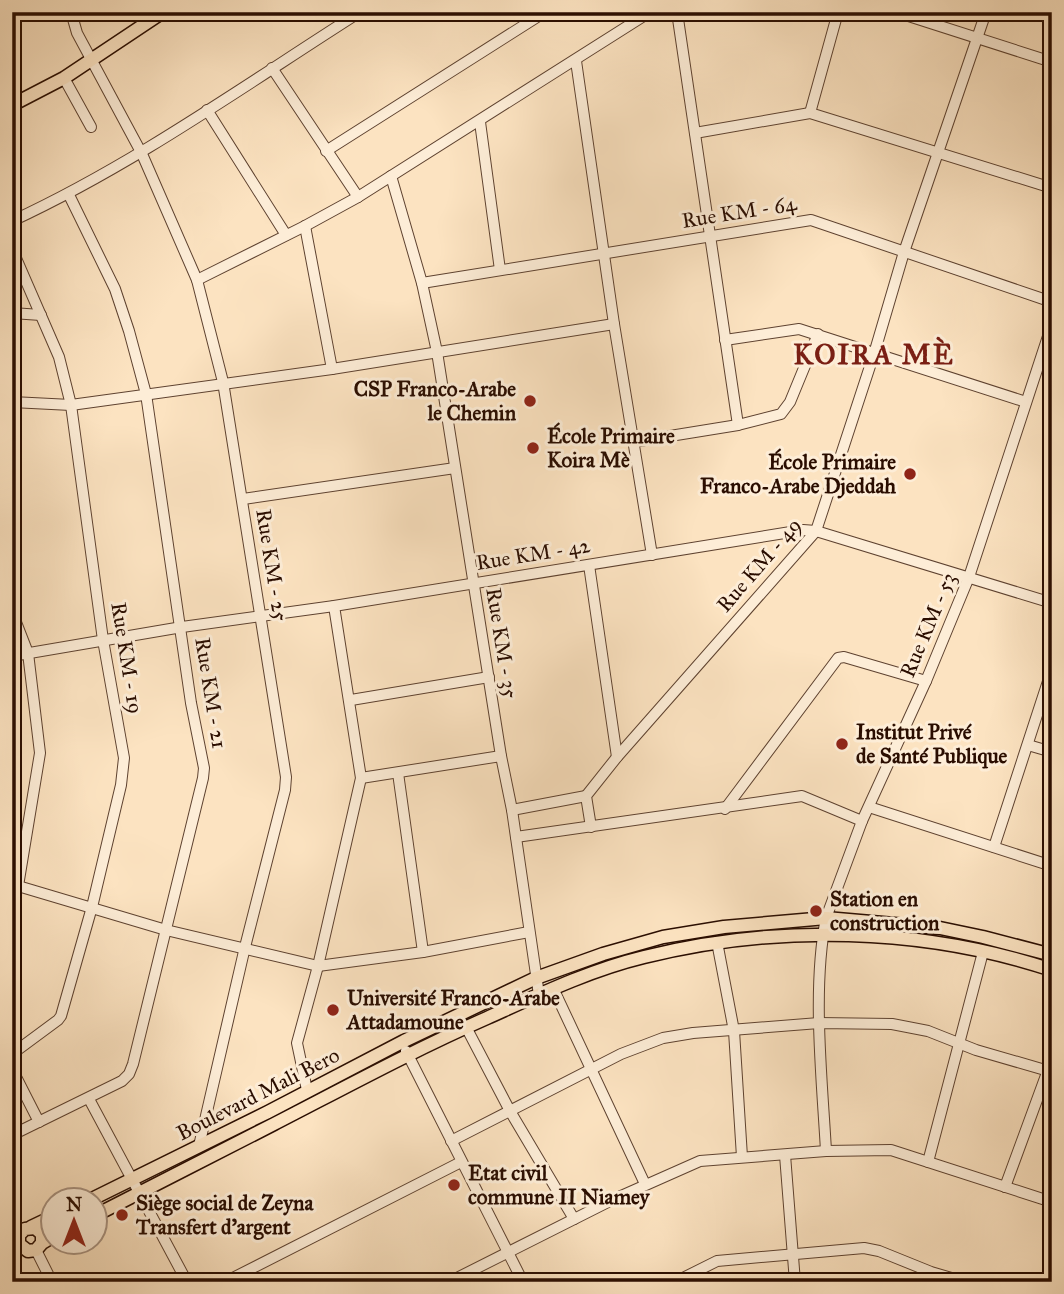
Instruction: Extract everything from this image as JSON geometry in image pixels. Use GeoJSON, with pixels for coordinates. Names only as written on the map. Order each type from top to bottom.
{"type":"FeatureCollection","features":[{"type":"Feature","properties":{"kind":"main road"},"geometry":{"type":"LineString","coordinates":[[12,105],[64,78],[163,12]]}},
{"type":"Feature","properties":{"kind":"main road","name":"Boulevard Mali Bero"},"geometry":{"type":"LineString","coordinates":[[108,1209],[274,1124],[405,1048],[536,978],[603,954],[663,937],[724,927],[826,918],[940,928],[1052,955]]}},
{"type":"Feature","properties":{"kind":"main road","name":"Boulevard Mali Bero"},"geometry":{"type":"LineString","coordinates":[[108,1191],[268,1112],[306,1090],[405,1048],[466,1027],[553,988],[642,957],[717,942],[823,935],[915,939],[983,952],[1052,970]]}},
{"type":"Feature","properties":{"kind":"main road"},"geometry":{"type":"LineString","coordinates":[[268,1112],[268,1119],[274,1124]]}},
{"type":"Feature","properties":{"kind":"main road"},"geometry":{"type":"LineString","coordinates":[[243,1124],[251,1128],[252,1135]]}},
{"type":"Feature","properties":{"kind":"main road"},"geometry":{"type":"LineString","coordinates":[[38,1224],[25,1228],[16,1237],[19,1244],[38,1245]]}},
{"type":"Feature","properties":{"kind":"main road"},"geometry":{"type":"LineString","coordinates":[[31,1227],[38,1231]]}},
{"type":"Feature","properties":{"kind":"main road"},"geometry":{"type":"LineString","coordinates":[[12,1259],[38,1246]]}},
{"type":"Feature","properties":{"kind":"street","name":"Rue KM - 25"},"geometry":{"type":"LineString","coordinates":[[71,12],[77,33],[142,153],[197,279],[223,382],[286,783],[199,1146]]}},
{"type":"Feature","properties":{"kind":"street"},"geometry":{"type":"LineString","coordinates":[[12,221],[69,195],[142,153],[359,12]]}},
{"type":"Feature","properties":{"kind":"street"},"geometry":{"type":"LineString","coordinates":[[327,151],[545,12]]}},
{"type":"Feature","properties":{"kind":"street"},"geometry":{"type":"LineString","coordinates":[[197,279],[358,197],[650,12]]}},
{"type":"Feature","properties":{"kind":"street"},"geometry":{"type":"LineString","coordinates":[[677,12],[738,425]]}},
{"type":"Feature","properties":{"kind":"street"},"geometry":{"type":"LineString","coordinates":[[810,113],[838,12]]}},
{"type":"Feature","properties":{"kind":"street"},"geometry":{"type":"LineString","coordinates":[[895,12],[1052,62]]}},
{"type":"Feature","properties":{"kind":"street","name":"Rue KM - 49"},"geometry":{"type":"LineString","coordinates":[[586,796],[617,757],[816,531],[937,151],[986,12]]}},
{"type":"Feature","properties":{"kind":"street"},"geometry":{"type":"LineString","coordinates":[[576,61],[614,324],[652,555]]}},
{"type":"Feature","properties":{"kind":"street"},"geometry":{"type":"LineString","coordinates":[[272,68],[358,197]]}},
{"type":"Feature","properties":{"kind":"street"},"geometry":{"type":"LineString","coordinates":[[64,78],[91,127]]}},
{"type":"Feature","properties":{"kind":"street"},"geometry":{"type":"LineString","coordinates":[[207,110],[286,236]]}},
{"type":"Feature","properties":{"kind":"street"},"geometry":{"type":"LineString","coordinates":[[695,133],[810,113],[1052,188]]}},
{"type":"Feature","properties":{"kind":"street"},"geometry":{"type":"LineString","coordinates":[[480,122],[500,270]]}},
{"type":"Feature","properties":{"kind":"street","name":"Rue KM - 35"},"geometry":{"type":"LineString","coordinates":[[391,176],[422,283],[437,352],[501,756],[512,810],[539,995]]}},
{"type":"Feature","properties":{"kind":"street","name":"Rue KM - 21"},"geometry":{"type":"LineString","coordinates":[[12,1135],[122,1081],[129,1074],[204,774],[191,703],[146,394],[115,289],[69,195]]}},
{"type":"Feature","properties":{"kind":"street","name":"Rue KM - 64"},"geometry":{"type":"LineString","coordinates":[[422,283],[811,220],[1052,302]]}},
{"type":"Feature","properties":{"kind":"street"},"geometry":{"type":"LineString","coordinates":[[305,226],[332,369]]}},
{"type":"Feature","properties":{"kind":"street","name":"Rue KM - 19"},"geometry":{"type":"LineString","coordinates":[[12,249],[59,357],[71,405],[103,640],[124,758],[124,771],[92,907],[61,1016],[12,1055]]}},
{"type":"Feature","properties":{"kind":"street"},"geometry":{"type":"LineString","coordinates":[[12,313],[41,315]]}},
{"type":"Feature","properties":{"kind":"street"},"geometry":{"type":"LineString","coordinates":[[12,402],[71,405],[332,369],[614,324]]}},
{"type":"Feature","properties":{"kind":"street","name":"Rue KM - 53"},"geometry":{"type":"LineString","coordinates":[[826,1151],[819,1023],[826,918],[862,821],[926,681],[969,577],[1052,324]]}},
{"type":"Feature","properties":{"kind":"street"},"geometry":{"type":"LineString","coordinates":[[725,340],[799,329],[1026,402]]}},
{"type":"Feature","properties":{"kind":"street"},"geometry":{"type":"LineString","coordinates":[[633,442],[738,425],[781,414],[790,402],[818,334]]}},
{"type":"Feature","properties":{"kind":"street"},"geometry":{"type":"LineString","coordinates":[[243,499],[455,468]]}},
{"type":"Feature","properties":{"kind":"street","name":"Rue KM - 42"},"geometry":{"type":"LineString","coordinates":[[12,656],[794,531],[816,531],[1052,603]]}},
{"type":"Feature","properties":{"kind":"street"},"geometry":{"type":"LineString","coordinates":[[589,565],[617,757]]}},
{"type":"Feature","properties":{"kind":"street"},"geometry":{"type":"LineString","coordinates":[[306,1090],[297,1043],[318,966],[361,778],[351,700],[334,606]]}},
{"type":"Feature","properties":{"kind":"street"},"geometry":{"type":"LineString","coordinates":[[12,612],[28,653],[40,753],[18,886],[12,901]]}},
{"type":"Feature","properties":{"kind":"street"},"geometry":{"type":"LineString","coordinates":[[725,808],[838,658],[844,657],[926,681]]}},
{"type":"Feature","properties":{"kind":"street"},"geometry":{"type":"LineString","coordinates":[[994,847],[1052,670]]}},
{"type":"Feature","properties":{"kind":"street"},"geometry":{"type":"LineString","coordinates":[[351,700],[489,677]]}},
{"type":"Feature","properties":{"kind":"street"},"geometry":{"type":"LineString","coordinates":[[1028,745],[1052,752]]}},
{"type":"Feature","properties":{"kind":"street"},"geometry":{"type":"LineString","coordinates":[[361,778],[501,756]]}},
{"type":"Feature","properties":{"kind":"street"},"geometry":{"type":"LineString","coordinates":[[398,774],[424,952]]}},
{"type":"Feature","properties":{"kind":"street"},"geometry":{"type":"LineString","coordinates":[[512,810],[586,796],[591,827]]}},
{"type":"Feature","properties":{"kind":"street"},"geometry":{"type":"LineString","coordinates":[[516,837],[802,796],[862,821]]}},
{"type":"Feature","properties":{"kind":"street"},"geometry":{"type":"LineString","coordinates":[[869,807],[1052,866]]}},
{"type":"Feature","properties":{"kind":"street"},"geometry":{"type":"LineString","coordinates":[[18,886],[166,930],[318,966],[424,952],[528,932]]}},
{"type":"Feature","properties":{"kind":"street"},"geometry":{"type":"LineString","coordinates":[[717,942],[734,1031],[742,1157]]}},
{"type":"Feature","properties":{"kind":"street"},"geometry":{"type":"LineString","coordinates":[[928,1162],[983,952]]}},
{"type":"Feature","properties":{"kind":"street"},"geometry":{"type":"LineString","coordinates":[[553,988],[645,1184]]}},
{"type":"Feature","properties":{"kind":"street"},"geometry":{"type":"LineString","coordinates":[[451,1141],[637,1047],[663,1038],[693,1033],[819,1023],[892,1024],[928,1031],[1050,1071]]}},
{"type":"Feature","properties":{"kind":"street"},"geometry":{"type":"LineString","coordinates":[[466,1027],[510,1111],[574,1219]]}},
{"type":"Feature","properties":{"kind":"street"},"geometry":{"type":"LineString","coordinates":[[405,1048],[523,1282]]}},
{"type":"Feature","properties":{"kind":"street"},"geometry":{"type":"LineString","coordinates":[[1005,1187],[1050,1071],[1052,1059]]}},
{"type":"Feature","properties":{"kind":"street"},"geometry":{"type":"LineString","coordinates":[[12,1069],[39,1122]]}},
{"type":"Feature","properties":{"kind":"street"},"geometry":{"type":"LineString","coordinates":[[89,1098],[187,1282]]}},
{"type":"Feature","properties":{"kind":"street"},"geometry":{"type":"LineString","coordinates":[[449,1282],[692,1163],[826,1151],[891,1150],[1052,1202]]}},
{"type":"Feature","properties":{"kind":"street"},"geometry":{"type":"LineString","coordinates":[[785,1155],[795,1282]]}},
{"type":"Feature","properties":{"kind":"street"},"geometry":{"type":"LineString","coordinates":[[225,1282],[461,1162]]}},
{"type":"Feature","properties":{"kind":"street"},"geometry":{"type":"LineString","coordinates":[[674,1282],[717,1261],[792,1253],[872,1249],[965,1282]]}},
{"type":"Feature","properties":{"kind":"street"},"geometry":{"type":"LineString","coordinates":[[44,1256],[52,1282]]}},
{"type":"Feature","properties":{"kind":"place","name":"CSP Franco-Arabe le Chemin"},"geometry":{"type":"Point","coordinates":[530,401]}},
{"type":"Feature","properties":{"kind":"place","name":"École Primaire Koira Mè"},"geometry":{"type":"Point","coordinates":[533,448]}},
{"type":"Feature","properties":{"kind":"place","name":"École Primaire Franco-Arabe Djeddah"},"geometry":{"type":"Point","coordinates":[910,474]}},
{"type":"Feature","properties":{"kind":"place","name":"Institut Privé de Santé Publique"},"geometry":{"type":"Point","coordinates":[842,744]}},
{"type":"Feature","properties":{"kind":"place","name":"Station en construction"},"geometry":{"type":"Point","coordinates":[816,911]}},
{"type":"Feature","properties":{"kind":"place","name":"Université Franco-Arabe Attadamoune"},"geometry":{"type":"Point","coordinates":[333,1010]}},
{"type":"Feature","properties":{"kind":"place","name":"Etat civil commune II Niamey"},"geometry":{"type":"Point","coordinates":[454,1185]}},
{"type":"Feature","properties":{"kind":"place","name":"Siège social de Zeyna Transfert d'argent"},"geometry":{"type":"Point","coordinates":[122,1215]}},
{"type":"Feature","properties":{"kind":"district","name":"KOIRA MÈ"},"geometry":{"type":"Point","coordinates":[874,354]}}]}
